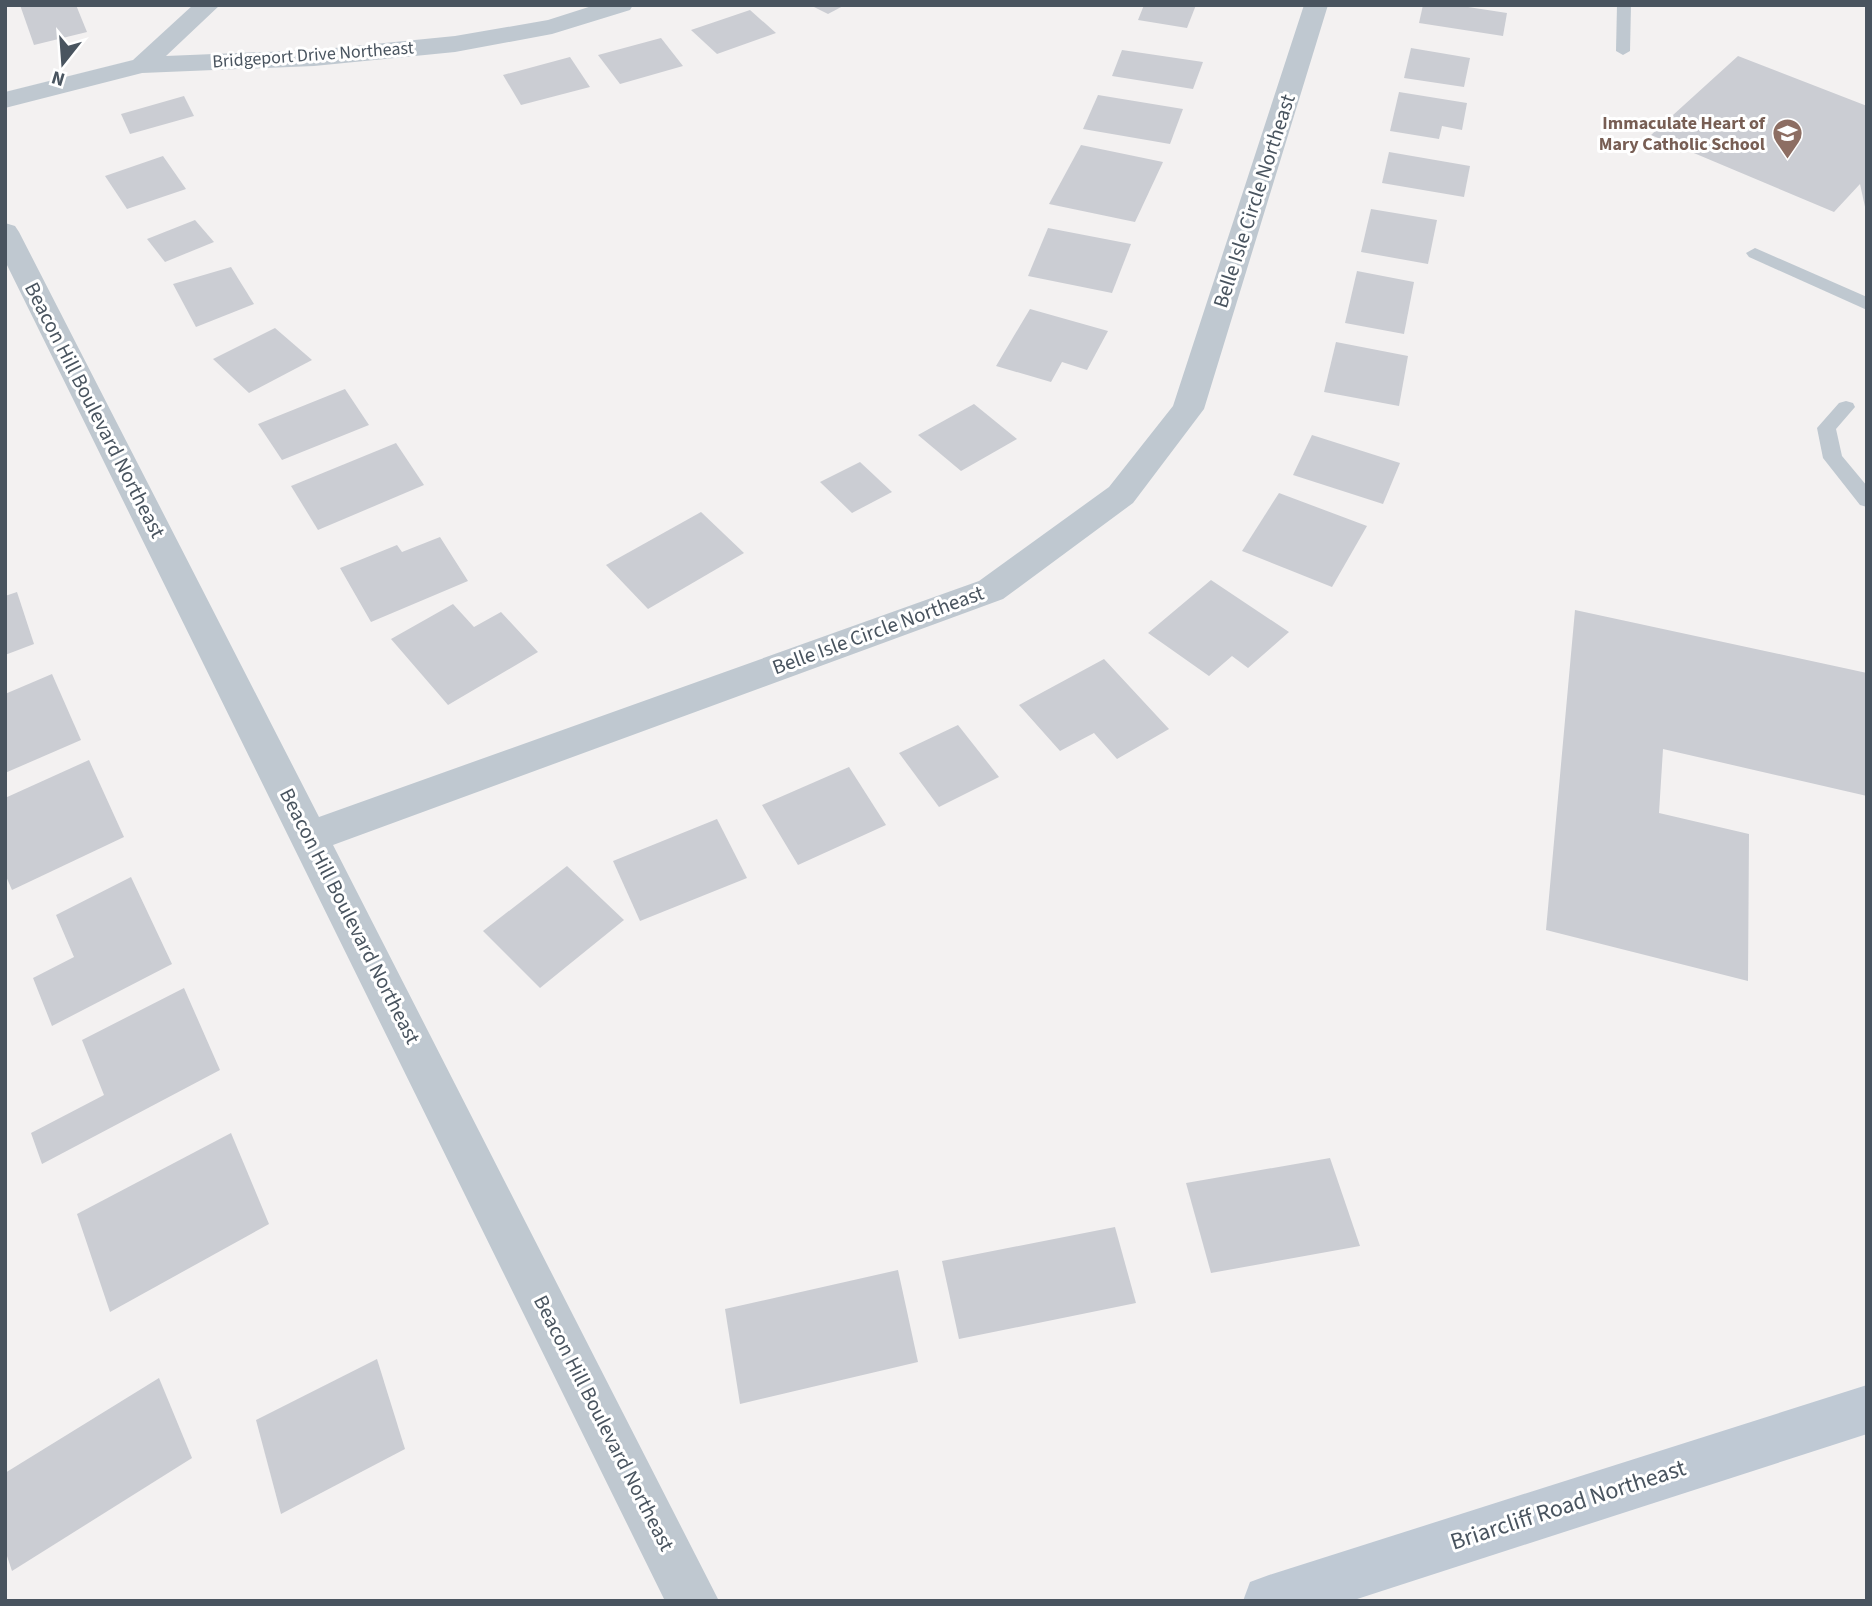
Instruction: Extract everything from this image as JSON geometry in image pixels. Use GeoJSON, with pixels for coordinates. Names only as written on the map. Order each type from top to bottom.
{"type":"FeatureCollection","features":[{"type":"Feature","properties":{"kind":"main road","name":"Briarcliff Road Northeast"},"geometry":{"type":"LineString","coordinates":[[1269,1601],[1867,1409]]}},
{"type":"Feature","properties":{"kind":"street"},"geometry":{"type":"LineString","coordinates":[[142,65],[208,5]]}},
{"type":"Feature","properties":{"kind":"street","name":"Bridgeport Drive Northeast"},"geometry":{"type":"LineString","coordinates":[[5,100],[142,65],[314,58],[455,44],[552,27],[621,5]]}},
{"type":"Feature","properties":{"kind":"street","name":"Belle Isle Circle Northeast"},"geometry":{"type":"LineString","coordinates":[[310,837],[447,785],[991,590],[1121,495],[1188,408],[1317,5]]}},
{"type":"Feature","properties":{"kind":"street","name":"Beacon Hill Boulevard Northeast"},"geometry":{"type":"LineString","coordinates":[[5,232],[693,1601]]}},
{"type":"Feature","properties":{"kind":"lane"},"geometry":{"type":"LineString","coordinates":[[1623,51],[1625,5]]}},
{"type":"Feature","properties":{"kind":"lane"},"geometry":{"type":"LineString","coordinates":[[1755,253],[1867,303]]}},
{"type":"Feature","properties":{"kind":"lane"},"geometry":{"type":"LineString","coordinates":[[1846,407],[1826,428],[1833,458],[1867,500]]}},
{"type":"Feature","properties":{"kind":"building"},"geometry":{"type":"Polygon","coordinates":[[[20,5],[76,5],[87,32],[34,45],[20,5]]]}},
{"type":"Feature","properties":{"kind":"building"},"geometry":{"type":"Polygon","coordinates":[[[810,5],[845,5],[828,14],[810,5]]]}},
{"type":"Feature","properties":{"kind":"building"},"geometry":{"type":"Polygon","coordinates":[[[1144,5],[1196,5],[1187,28],[1138,20],[1144,5]]]}},
{"type":"Feature","properties":{"kind":"building"},"geometry":{"type":"Polygon","coordinates":[[[1423,5],[1455,5],[1507,13],[1503,36],[1419,23],[1423,5]]]}},
{"type":"Feature","properties":{"kind":"building"},"geometry":{"type":"Polygon","coordinates":[[[750,10],[776,33],[717,54],[691,30],[750,10]]]}},
{"type":"Feature","properties":{"kind":"building"},"geometry":{"type":"Polygon","coordinates":[[[661,38],[683,66],[620,84],[598,55],[661,38]]]}},
{"type":"Feature","properties":{"kind":"building"},"geometry":{"type":"Polygon","coordinates":[[[1411,48],[1470,58],[1464,87],[1404,78],[1411,48]]]}},
{"type":"Feature","properties":{"kind":"building"},"geometry":{"type":"Polygon","coordinates":[[[1122,50],[1203,62],[1193,89],[1112,76],[1122,50]]]}},
{"type":"Feature","properties":{"kind":"building","name":"Immaculate Heart of Mary Catholic School"},"geometry":{"type":"Polygon","coordinates":[[[1738,56],[1867,106],[1867,216],[1860,184],[1834,212],[1651,135],[1738,56]]]}},
{"type":"Feature","properties":{"kind":"building"},"geometry":{"type":"Polygon","coordinates":[[[570,57],[590,87],[521,105],[503,75],[570,57]]]}},
{"type":"Feature","properties":{"kind":"building"},"geometry":{"type":"Polygon","coordinates":[[[1399,92],[1467,103],[1462,130],[1442,126],[1439,139],[1390,131],[1399,92]]]}},
{"type":"Feature","properties":{"kind":"building"},"geometry":{"type":"Polygon","coordinates":[[[1098,95],[1183,109],[1170,144],[1083,129],[1098,95]]]}},
{"type":"Feature","properties":{"kind":"building"},"geometry":{"type":"Polygon","coordinates":[[[184,96],[194,116],[130,134],[121,114],[184,96]]]}},
{"type":"Feature","properties":{"kind":"building"},"geometry":{"type":"Polygon","coordinates":[[[1081,145],[1163,162],[1135,222],[1049,204],[1081,145]]]}},
{"type":"Feature","properties":{"kind":"building"},"geometry":{"type":"Polygon","coordinates":[[[1389,152],[1470,166],[1464,197],[1382,183],[1389,152]]]}},
{"type":"Feature","properties":{"kind":"building"},"geometry":{"type":"Polygon","coordinates":[[[163,156],[186,189],[127,209],[105,176],[163,156]]]}},
{"type":"Feature","properties":{"kind":"building"},"geometry":{"type":"Polygon","coordinates":[[[1371,209],[1437,220],[1428,264],[1361,252],[1371,209]]]}},
{"type":"Feature","properties":{"kind":"building"},"geometry":{"type":"Polygon","coordinates":[[[195,220],[214,242],[165,262],[147,239],[195,220]]]}},
{"type":"Feature","properties":{"kind":"building"},"geometry":{"type":"Polygon","coordinates":[[[1048,228],[1131,244],[1112,293],[1028,276],[1048,228]]]}},
{"type":"Feature","properties":{"kind":"building"},"geometry":{"type":"Polygon","coordinates":[[[231,267],[254,304],[196,327],[173,284],[231,267]]]}},
{"type":"Feature","properties":{"kind":"building"},"geometry":{"type":"Polygon","coordinates":[[[1357,271],[1414,282],[1404,334],[1345,323],[1357,271]]]}},
{"type":"Feature","properties":{"kind":"building"},"geometry":{"type":"Polygon","coordinates":[[[1030,309],[1108,331],[1087,370],[1062,362],[1051,382],[996,366],[1030,309]]]}},
{"type":"Feature","properties":{"kind":"building"},"geometry":{"type":"Polygon","coordinates":[[[275,328],[312,360],[249,393],[213,359],[275,328]]]}},
{"type":"Feature","properties":{"kind":"building"},"geometry":{"type":"Polygon","coordinates":[[[1336,342],[1408,356],[1399,406],[1324,392],[1336,342]]]}},
{"type":"Feature","properties":{"kind":"building"},"geometry":{"type":"Polygon","coordinates":[[[345,389],[369,425],[282,460],[258,424],[345,389]]]}},
{"type":"Feature","properties":{"kind":"building"},"geometry":{"type":"Polygon","coordinates":[[[974,404],[1017,439],[961,471],[918,435],[974,404]]]}},
{"type":"Feature","properties":{"kind":"building"},"geometry":{"type":"Polygon","coordinates":[[[1312,435],[1400,463],[1383,504],[1293,475],[1312,435]]]}},
{"type":"Feature","properties":{"kind":"building"},"geometry":{"type":"Polygon","coordinates":[[[396,443],[424,485],[318,530],[291,486],[396,443]]]}},
{"type":"Feature","properties":{"kind":"building"},"geometry":{"type":"Polygon","coordinates":[[[860,462],[892,492],[852,513],[820,482],[860,462]]]}},
{"type":"Feature","properties":{"kind":"building"},"geometry":{"type":"Polygon","coordinates":[[[1279,493],[1367,526],[1332,587],[1242,551],[1279,493]]]}},
{"type":"Feature","properties":{"kind":"building"},"geometry":{"type":"Polygon","coordinates":[[[701,512],[744,553],[648,609],[606,565],[701,512]]]}},
{"type":"Feature","properties":{"kind":"building"},"geometry":{"type":"Polygon","coordinates":[[[440,537],[468,581],[371,622],[340,568],[397,545],[402,552],[440,537]]]}},
{"type":"Feature","properties":{"kind":"building"},"geometry":{"type":"Polygon","coordinates":[[[1211,580],[1289,632],[1248,668],[1232,656],[1209,676],[1148,633],[1211,580]]]}},
{"type":"Feature","properties":{"kind":"building"},"geometry":{"type":"Polygon","coordinates":[[[17,592],[34,644],[5,655],[5,596],[17,592]]]}},
{"type":"Feature","properties":{"kind":"building"},"geometry":{"type":"Polygon","coordinates":[[[453,604],[474,627],[501,612],[538,652],[448,705],[391,639],[453,604]]]}},
{"type":"Feature","properties":{"kind":"building"},"geometry":{"type":"Polygon","coordinates":[[[1575,610],[1867,673],[1867,796],[1663,749],[1659,813],[1749,834],[1748,981],[1546,930],[1575,610]]]}},
{"type":"Feature","properties":{"kind":"building"},"geometry":{"type":"Polygon","coordinates":[[[1104,659],[1169,729],[1117,759],[1094,733],[1060,751],[1019,705],[1104,659]]]}},
{"type":"Feature","properties":{"kind":"building"},"geometry":{"type":"Polygon","coordinates":[[[52,674],[81,740],[5,773],[5,694],[52,674]]]}},
{"type":"Feature","properties":{"kind":"building"},"geometry":{"type":"Polygon","coordinates":[[[958,725],[999,777],[939,807],[899,753],[958,725]]]}},
{"type":"Feature","properties":{"kind":"building"},"geometry":{"type":"Polygon","coordinates":[[[89,760],[124,837],[12,890],[5,874],[5,798],[89,760]]]}},
{"type":"Feature","properties":{"kind":"building"},"geometry":{"type":"Polygon","coordinates":[[[849,767],[886,825],[798,865],[762,805],[849,767]]]}},
{"type":"Feature","properties":{"kind":"building"},"geometry":{"type":"Polygon","coordinates":[[[717,819],[747,878],[640,921],[613,861],[717,819]]]}},
{"type":"Feature","properties":{"kind":"building"},"geometry":{"type":"Polygon","coordinates":[[[567,866],[624,920],[540,988],[483,931],[567,866]]]}},
{"type":"Feature","properties":{"kind":"building"},"geometry":{"type":"Polygon","coordinates":[[[131,877],[172,964],[52,1026],[33,978],[74,957],[56,915],[131,877]]]}},
{"type":"Feature","properties":{"kind":"building"},"geometry":{"type":"Polygon","coordinates":[[[184,988],[220,1070],[42,1164],[31,1133],[104,1095],[82,1040],[184,988]]]}},
{"type":"Feature","properties":{"kind":"building"},"geometry":{"type":"Polygon","coordinates":[[[231,1133],[269,1224],[110,1312],[77,1214],[231,1133]]]}},
{"type":"Feature","properties":{"kind":"building"},"geometry":{"type":"Polygon","coordinates":[[[1330,1158],[1360,1246],[1211,1273],[1186,1183],[1330,1158]]]}},
{"type":"Feature","properties":{"kind":"building"},"geometry":{"type":"Polygon","coordinates":[[[1115,1227],[1136,1303],[959,1339],[942,1261],[1115,1227]]]}},
{"type":"Feature","properties":{"kind":"building"},"geometry":{"type":"Polygon","coordinates":[[[898,1270],[918,1362],[740,1404],[725,1309],[898,1270]]]}},
{"type":"Feature","properties":{"kind":"building"},"geometry":{"type":"Polygon","coordinates":[[[377,1359],[405,1449],[281,1514],[256,1420],[377,1359]]]}},
{"type":"Feature","properties":{"kind":"building"},"geometry":{"type":"Polygon","coordinates":[[[159,1378],[192,1458],[12,1571],[5,1550],[5,1473],[159,1378]]]}},
{"type":"Feature","properties":{"kind":"place","name":"Immaculate Heart of Mary Catholic School"},"geometry":{"type":"Point","coordinates":[1788,160]}}]}
